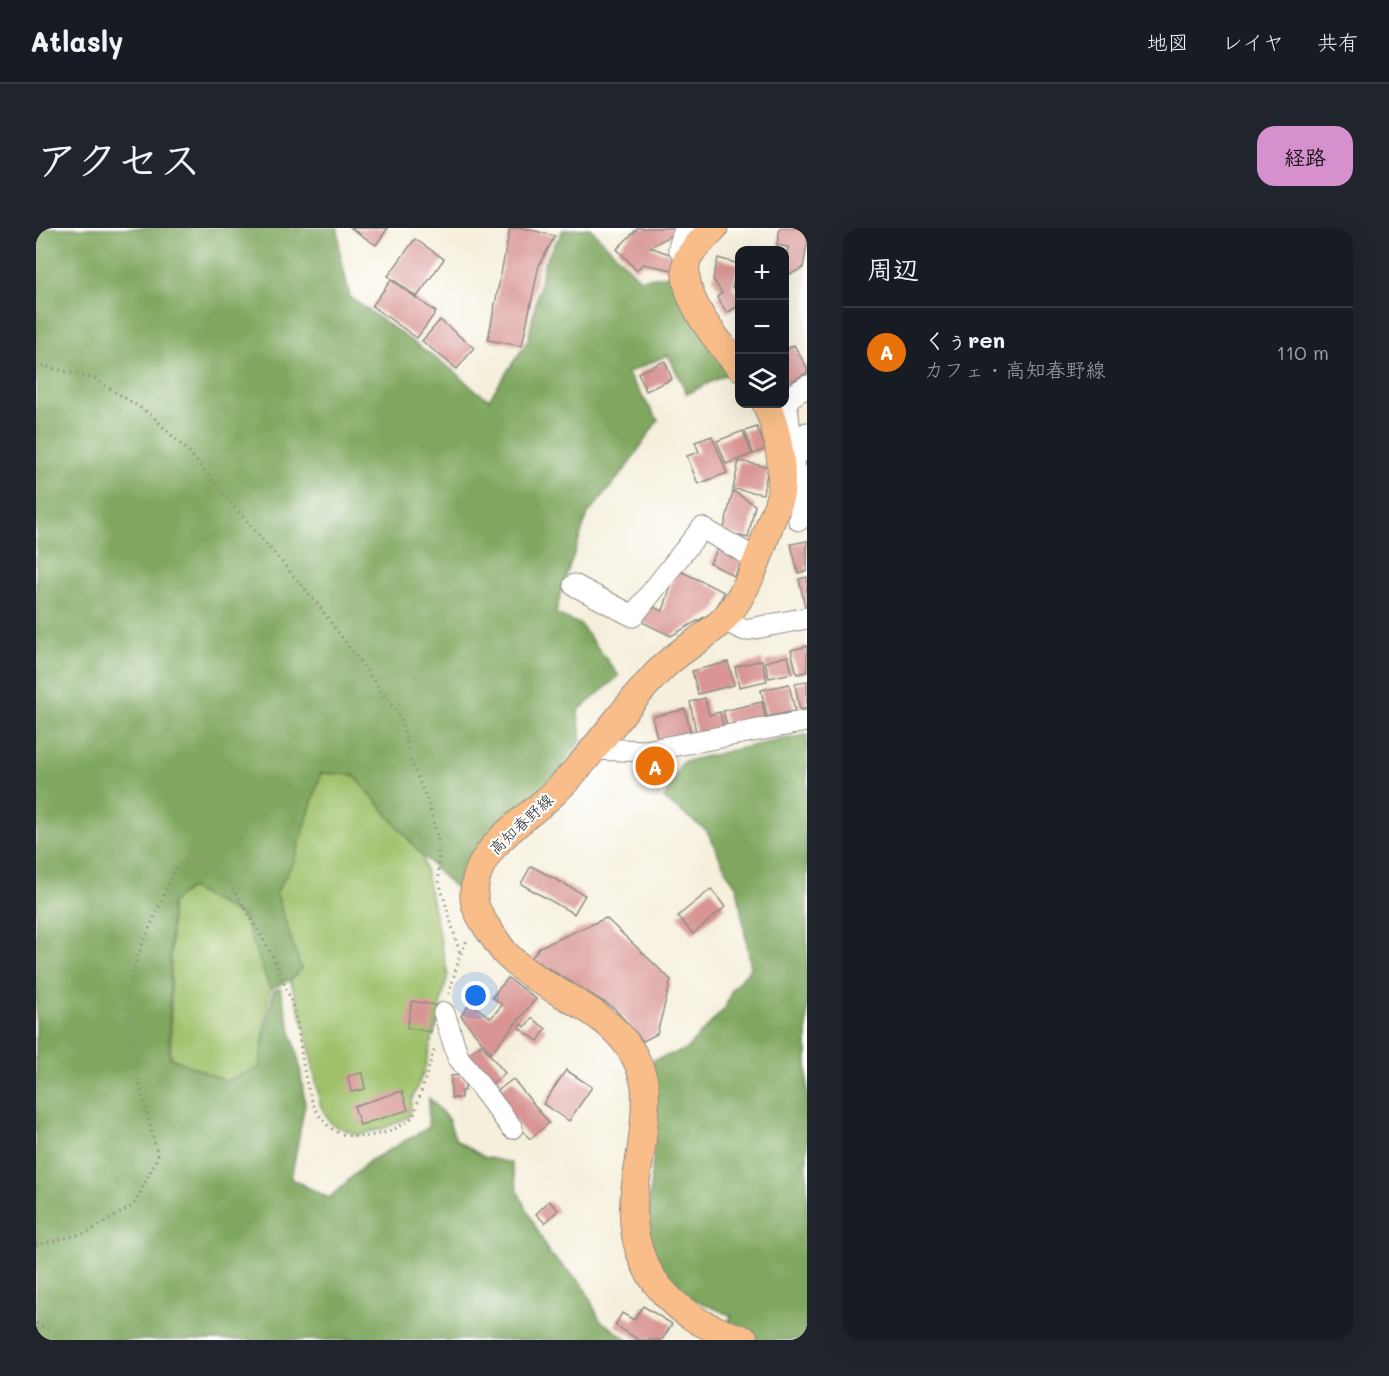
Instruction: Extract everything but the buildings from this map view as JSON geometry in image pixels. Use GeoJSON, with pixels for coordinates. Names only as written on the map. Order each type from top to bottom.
{"type":"FeatureCollection","features":[{"type":"Feature","properties":{"kind":"main road"},"geometry":{"type":"LineString","coordinates":[[714,228],[688,259],[686,279],[698,313],[735,361]]}},
{"type":"Feature","properties":{"kind":"main road","name":"高知春野線"},"geometry":{"type":"LineString","coordinates":[[745,1340],[695,1319],[667,1296],[648,1274],[637,1248],[634,1219],[635,1196],[643,1142],[646,1088],[634,1053],[615,1030],[586,1007],[533,975],[506,955],[479,915],[474,891],[481,866],[490,851],[511,829],[562,785],[663,667],[723,620],[746,586],[758,560],[781,493],[781,453],[775,425],[767,408]]}},
{"type":"Feature","properties":{"kind":"street"},"geometry":{"type":"LineString","coordinates":[[684,228],[679,248],[688,259]]}},
{"type":"Feature","properties":{"kind":"street"},"geometry":{"type":"LineString","coordinates":[[781,493],[795,469],[786,400],[807,386]]}},
{"type":"Feature","properties":{"kind":"street"},"geometry":{"type":"LineString","coordinates":[[807,433],[807,451]]}},
{"type":"Feature","properties":{"kind":"street"},"geometry":{"type":"LineString","coordinates":[[770,524],[803,520],[807,477]]}},
{"type":"Feature","properties":{"kind":"street"},"geometry":{"type":"LineString","coordinates":[[574,585],[633,616],[702,528],[758,560]]}},
{"type":"Feature","properties":{"kind":"street"},"geometry":{"type":"LineString","coordinates":[[723,620],[745,630],[807,618]]}},
{"type":"Feature","properties":{"kind":"street"},"geometry":{"type":"LineString","coordinates":[[594,748],[645,752],[807,722]]}},
{"type":"Feature","properties":{"kind":"street"},"geometry":{"type":"LineString","coordinates":[[444,1013],[458,1057],[512,1128]]}},
{"type":"Feature","properties":{"kind":"path"},"geometry":{"type":"LineString","coordinates":[[36,364],[95,379],[150,414],[189,452],[316,602],[401,718],[411,762],[428,802],[438,839],[439,881],[460,955]]}},
{"type":"Feature","properties":{"kind":"path"},"geometry":{"type":"LineString","coordinates":[[36,1245],[87,1233],[134,1205],[158,1156],[138,1079],[126,998],[138,955],[174,871],[185,860],[201,859],[215,867],[227,878],[278,969],[295,1014],[306,1082],[314,1106],[327,1127],[354,1138],[373,1135],[407,1124],[414,1115],[460,955],[479,915]]}},
{"type":"Feature","properties":{"kind":"path"},"geometry":{"type":"LineString","coordinates":[[36,1323],[48,1329]]}},
{"type":"Feature","properties":{"kind":"green space"},"geometry":{"type":"Polygon","coordinates":[[[36,228],[338,228],[340,254],[350,297],[458,374],[473,389],[489,399],[528,340],[544,263],[563,230],[590,228],[640,279],[678,274],[733,371],[687,394],[668,355],[627,373],[658,420],[627,467],[588,514],[561,591],[556,614],[580,624],[619,676],[578,711],[581,740],[548,785],[461,891],[422,855],[354,775],[321,773],[294,861],[276,893],[301,969],[290,980],[270,989],[243,916],[190,888],[171,903],[169,1057],[226,1081],[259,1068],[273,991],[280,988],[299,1062],[305,1104],[291,1179],[329,1198],[369,1161],[428,1128],[429,1098],[448,1119],[456,1140],[484,1157],[511,1163],[518,1192],[549,1253],[583,1285],[600,1320],[628,1340],[36,1340],[36,228]]]}},
{"type":"Feature","properties":{"kind":"green space"},"geometry":{"type":"Polygon","coordinates":[[[807,735],[807,1340],[713,1340],[732,1316],[688,1297],[658,1263],[647,1222],[657,1112],[653,1060],[685,1050],[725,1008],[732,989],[751,968],[737,887],[727,873],[707,831],[664,799],[682,762],[807,735]]]}},
{"type":"Feature","properties":{"kind":"green space"},"geometry":{"type":"Polygon","coordinates":[[[321,773],[354,775],[422,855],[448,975],[424,1071],[412,1099],[409,1117],[385,1128],[357,1135],[331,1124],[321,1107],[305,1028],[290,980],[301,969],[276,893],[294,861],[321,773]]]}},
{"type":"Feature","properties":{"kind":"green space"},"geometry":{"type":"Polygon","coordinates":[[[190,888],[243,916],[270,989],[259,1068],[226,1081],[171,1060],[171,902],[190,888]]]}},
{"type":"Feature","properties":{"kind":"place","name":"くぅren"},"geometry":{"type":"Point","coordinates":[655,766]}}]}
